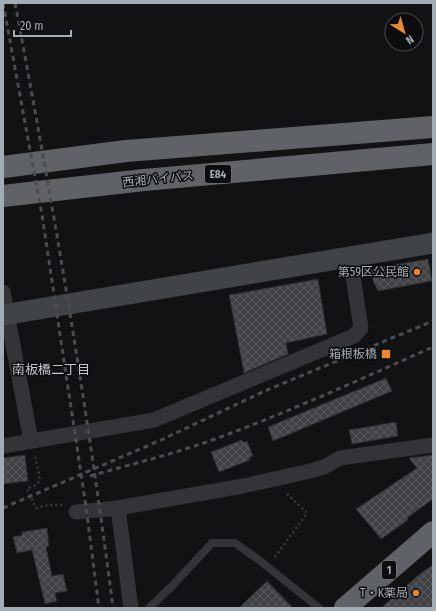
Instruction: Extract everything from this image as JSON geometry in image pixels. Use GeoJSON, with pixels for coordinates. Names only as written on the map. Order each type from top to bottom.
{"type":"FeatureCollection","features":[{"type":"Feature","properties":{"kind":"highway"},"geometry":{"type":"LineString","coordinates":[[3,167],[126,151],[433,127]]}},
{"type":"Feature","properties":{"kind":"highway","name":"西湘バイパス"},"geometry":{"type":"LineString","coordinates":[[3,196],[144,180],[433,154]]}},
{"type":"Feature","properties":{"kind":"highway","name":"1"},"geometry":{"type":"LineString","coordinates":[[345,608],[433,532]]}},
{"type":"Feature","properties":{"kind":"street"},"geometry":{"type":"LineString","coordinates":[[5,314],[433,243]]}},
{"type":"Feature","properties":{"kind":"street"},"geometry":{"type":"LineString","coordinates":[[3,446],[154,420],[354,336],[361,328],[350,257]]}},
{"type":"Feature","properties":{"kind":"street"},"geometry":{"type":"LineString","coordinates":[[3,292],[5,314],[31,441]]}},
{"type":"Feature","properties":{"kind":"street"},"geometry":{"type":"LineString","coordinates":[[76,512],[118,508],[243,486],[324,467],[340,458],[433,445]]}},
{"type":"Feature","properties":{"kind":"street"},"geometry":{"type":"LineString","coordinates":[[118,508],[131,608]]}},
{"type":"Feature","properties":{"kind":"lane"},"geometry":{"type":"LineString","coordinates":[[149,608],[172,586],[212,543],[235,543],[318,608]]}},
{"type":"Feature","properties":{"kind":"path"},"geometry":{"type":"LineString","coordinates":[[31,441],[39,481],[37,484],[27,489],[36,508],[58,504],[66,506],[76,512]]}},
{"type":"Feature","properties":{"kind":"path"},"geometry":{"type":"LineString","coordinates":[[267,567],[308,513],[271,480]]}},
{"type":"Feature","properties":{"kind":"building"},"geometry":{"type":"Polygon","coordinates":[[[428,259],[432,281],[378,291],[373,281],[371,269],[428,259]]]}},
{"type":"Feature","properties":{"kind":"building"},"geometry":{"type":"Polygon","coordinates":[[[318,279],[327,334],[286,343],[288,354],[244,373],[229,295],[318,279]]]}},
{"type":"Feature","properties":{"kind":"building"},"geometry":{"type":"Polygon","coordinates":[[[386,378],[392,391],[273,441],[268,427],[386,378]]]}},
{"type":"Feature","properties":{"kind":"building"},"geometry":{"type":"Polygon","coordinates":[[[396,422],[398,436],[352,444],[349,430],[396,422]]]}},
{"type":"Feature","properties":{"kind":"building"},"geometry":{"type":"Polygon","coordinates":[[[242,440],[244,443],[247,441],[253,456],[249,458],[250,460],[219,472],[211,452],[242,440]]]}},
{"type":"Feature","properties":{"kind":"building"},"geometry":{"type":"Polygon","coordinates":[[[25,455],[28,481],[3,484],[3,458],[25,455]]]}},
{"type":"Feature","properties":{"kind":"building"},"geometry":{"type":"Polygon","coordinates":[[[433,455],[433,499],[407,518],[408,520],[381,539],[356,509],[417,468],[409,458],[433,455]]]}},
{"type":"Feature","properties":{"kind":"building"},"geometry":{"type":"Polygon","coordinates":[[[47,528],[49,546],[46,547],[52,576],[63,574],[67,591],[55,593],[57,601],[45,604],[32,550],[17,553],[13,537],[22,535],[22,532],[47,528]]]}},
{"type":"Feature","properties":{"kind":"building","name":"T・K薬局"},"geometry":{"type":"Polygon","coordinates":[[[433,565],[433,608],[381,608],[421,573],[433,565]]]}},
{"type":"Feature","properties":{"kind":"building"},"geometry":{"type":"Polygon","coordinates":[[[267,581],[293,608],[239,608],[267,581]]]}},
{"type":"Feature","properties":{"kind":"railway"},"geometry":{"type":"LineString","coordinates":[[3,3],[42,215],[86,507],[99,608]]}},
{"type":"Feature","properties":{"kind":"railway"},"geometry":{"type":"LineString","coordinates":[[15,3],[43,154],[81,380],[113,608]]}},
{"type":"Feature","properties":{"kind":"railway"},"geometry":{"type":"LineString","coordinates":[[3,508],[161,440],[267,390],[433,321]]}},
{"type":"Feature","properties":{"kind":"railway"},"geometry":{"type":"LineString","coordinates":[[90,476],[153,459],[243,429],[325,395],[433,347]]}},
{"type":"Feature","properties":{"kind":"place","name":"第59区公民館"},"geometry":{"type":"Point","coordinates":[417,272]}},
{"type":"Feature","properties":{"kind":"place","name":"箱根板橋"},"geometry":{"type":"Point","coordinates":[386,354]}},
{"type":"Feature","properties":{"kind":"place","name":"T・K薬局"},"geometry":{"type":"Point","coordinates":[416,593]}},
{"type":"Feature","properties":{"kind":"district","name":"南板橋二丁目"},"geometry":{"type":"Point","coordinates":[51,369]}}]}
